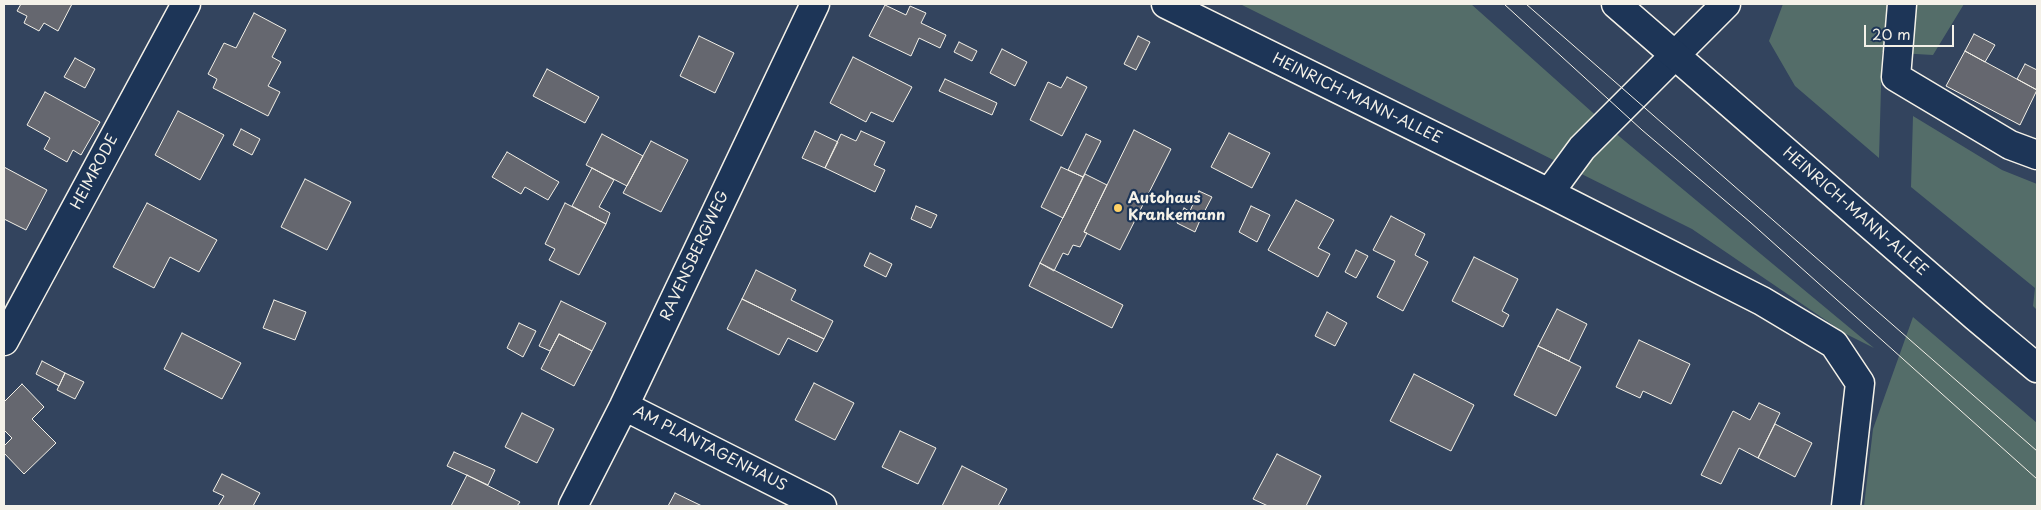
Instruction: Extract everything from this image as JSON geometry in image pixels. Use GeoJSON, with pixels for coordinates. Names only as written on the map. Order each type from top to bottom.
{"type":"FeatureCollection","features":[{"type":"Feature","properties":{"kind":"street","name":"HEIMRODE"},"geometry":{"type":"LineString","coordinates":[[4,341],[186,4]]}},
{"type":"Feature","properties":{"kind":"street","name":"RAVENSBERGWEG"},"geometry":{"type":"LineString","coordinates":[[573,506],[624,406],[815,4]]}},
{"type":"Feature","properties":{"kind":"street","name":"HEINRICH-MANN-ALLEE"},"geometry":{"type":"LineString","coordinates":[[1166,4],[1549,193],[1762,301],[1834,344],[1860,383],[1846,506]]}},
{"type":"Feature","properties":{"kind":"street","name":"HEINRICH-MANN-ALLEE"},"geometry":{"type":"LineString","coordinates":[[1616,4],[2037,368]]}},
{"type":"Feature","properties":{"kind":"street"},"geometry":{"type":"LineString","coordinates":[[1549,193],[1582,148],[1726,4]]}},
{"type":"Feature","properties":{"kind":"street"},"geometry":{"type":"LineString","coordinates":[[1902,4],[1896,77],[2010,145],[2037,155]]}},
{"type":"Feature","properties":{"kind":"street","name":"AM PLANTAGENHAUS"},"geometry":{"type":"LineString","coordinates":[[624,406],[822,506]]}},
{"type":"Feature","properties":{"kind":"green space"},"geometry":{"type":"Polygon","coordinates":[[[1240,4],[1471,4],[1620,137],[1874,348],[1846,334],[1692,229],[1240,4]]]}},
{"type":"Feature","properties":{"kind":"green space"},"geometry":{"type":"Polygon","coordinates":[[[1783,4],[1964,4],[1933,55],[1882,52],[1879,158],[1795,86],[1769,41],[1783,4]]]}},
{"type":"Feature","properties":{"kind":"green space"},"geometry":{"type":"Polygon","coordinates":[[[1913,116],[2002,170],[2037,184],[2037,310],[2033,306],[2035,288],[1911,187],[1913,116]]]}},
{"type":"Feature","properties":{"kind":"green space"},"geometry":{"type":"Polygon","coordinates":[[[1913,317],[2037,423],[2037,506],[1864,506],[1873,429],[1913,317]]]}},
{"type":"Feature","properties":{"kind":"building"},"geometry":{"type":"Polygon","coordinates":[[[21,4],[72,4],[58,31],[44,23],[39,31],[24,23],[27,16],[17,11],[21,4]]]}},
{"type":"Feature","properties":{"kind":"building"},"geometry":{"type":"Polygon","coordinates":[[[885,5],[906,15],[910,6],[926,13],[921,23],[946,35],[940,48],[919,38],[911,56],[869,36],[885,5]]]}},
{"type":"Feature","properties":{"kind":"building"},"geometry":{"type":"Polygon","coordinates":[[[254,13],[286,30],[272,57],[281,62],[268,86],[280,92],[268,116],[213,88],[217,79],[208,74],[224,43],[236,48],[254,13]]]}},
{"type":"Feature","properties":{"kind":"building"},"geometry":{"type":"Polygon","coordinates":[[[1974,34],[1995,45],[1985,62],[1965,51],[1974,34]]]}},
{"type":"Feature","properties":{"kind":"building"},"geometry":{"type":"Polygon","coordinates":[[[699,36],[734,53],[715,93],[680,76],[699,36]]]}},
{"type":"Feature","properties":{"kind":"building"},"geometry":{"type":"Polygon","coordinates":[[[1138,36],[1150,42],[1136,70],[1124,64],[1138,36]]]}},
{"type":"Feature","properties":{"kind":"building"},"geometry":{"type":"Polygon","coordinates":[[[959,42],[977,51],[972,61],[954,52],[959,42]]]}},
{"type":"Feature","properties":{"kind":"building"},"geometry":{"type":"Polygon","coordinates":[[[1002,49],[1027,62],[1015,86],[990,73],[1002,49]]]}},
{"type":"Feature","properties":{"kind":"building"},"geometry":{"type":"Polygon","coordinates":[[[1965,51],[2037,90],[2020,125],[1946,86],[1965,51]]]}},
{"type":"Feature","properties":{"kind":"building"},"geometry":{"type":"Polygon","coordinates":[[[853,57],[912,87],[893,122],[871,112],[866,122],[830,103],[853,57]]]}},
{"type":"Feature","properties":{"kind":"building"},"geometry":{"type":"Polygon","coordinates":[[[75,58],[95,69],[85,88],[64,77],[75,58]]]}},
{"type":"Feature","properties":{"kind":"building"},"geometry":{"type":"Polygon","coordinates":[[[2025,64],[2037,70],[2037,90],[2017,79],[2025,64]]]}},
{"type":"Feature","properties":{"kind":"building"},"geometry":{"type":"Polygon","coordinates":[[[547,69],[599,97],[585,123],[533,96],[547,69]]]}},
{"type":"Feature","properties":{"kind":"building"},"geometry":{"type":"Polygon","coordinates":[[[1067,77],[1087,87],[1062,136],[1030,120],[1048,82],[1061,88],[1067,77]]]}},
{"type":"Feature","properties":{"kind":"building"},"geometry":{"type":"Polygon","coordinates":[[[945,79],[997,103],[992,115],[939,91],[945,79]]]}},
{"type":"Feature","properties":{"kind":"building"},"geometry":{"type":"Polygon","coordinates":[[[45,92],[100,122],[81,155],[73,150],[67,162],[44,149],[50,138],[27,125],[45,92]]]}},
{"type":"Feature","properties":{"kind":"building"},"geometry":{"type":"Polygon","coordinates":[[[178,111],[224,135],[200,180],[155,155],[178,111]]]}},
{"type":"Feature","properties":{"kind":"building"},"geometry":{"type":"Polygon","coordinates":[[[241,129],[260,139],[252,155],[233,145],[241,129]]]}},
{"type":"Feature","properties":{"kind":"building","name":"Autohaus Krankemann"},"geometry":{"type":"Polygon","coordinates":[[[1134,130],[1171,149],[1120,250],[1084,232],[1134,130]]]}},
{"type":"Feature","properties":{"kind":"building"},"geometry":{"type":"Polygon","coordinates":[[[815,131],[838,142],[825,168],[802,158],[815,131]]]}},
{"type":"Feature","properties":{"kind":"building"},"geometry":{"type":"Polygon","coordinates":[[[861,131],[885,142],[874,165],[885,170],[875,192],[825,168],[841,134],[856,141],[861,131]]]}},
{"type":"Feature","properties":{"kind":"building"},"geometry":{"type":"Polygon","coordinates":[[[1229,133],[1270,153],[1252,188],[1211,167],[1229,133]]]}},
{"type":"Feature","properties":{"kind":"building"},"geometry":{"type":"Polygon","coordinates":[[[602,134],[643,156],[627,186],[586,165],[602,134]]]}},
{"type":"Feature","properties":{"kind":"building"},"geometry":{"type":"Polygon","coordinates":[[[1086,134],[1101,141],[1083,177],[1068,170],[1086,134]]]}},
{"type":"Feature","properties":{"kind":"building"},"geometry":{"type":"Polygon","coordinates":[[[651,141],[688,160],[661,212],[623,193],[651,141]]]}},
{"type":"Feature","properties":{"kind":"building"},"geometry":{"type":"Polygon","coordinates":[[[507,152],[559,182],[548,200],[525,187],[521,194],[492,177],[507,152]]]}},
{"type":"Feature","properties":{"kind":"building"},"geometry":{"type":"Polygon","coordinates":[[[4,167],[47,190],[26,230],[4,219],[4,167]]]}},
{"type":"Feature","properties":{"kind":"building"},"geometry":{"type":"Polygon","coordinates":[[[1061,167],[1083,177],[1063,218],[1041,207],[1061,167]]]}},
{"type":"Feature","properties":{"kind":"building"},"geometry":{"type":"Polygon","coordinates":[[[592,168],[614,180],[599,207],[610,213],[606,224],[572,206],[592,168]]]}},
{"type":"Feature","properties":{"kind":"building"},"geometry":{"type":"Polygon","coordinates":[[[1085,174],[1107,185],[1084,232],[1087,233],[1080,247],[1073,245],[1068,255],[1063,253],[1054,271],[1040,263],[1085,174]]]}},
{"type":"Feature","properties":{"kind":"building"},"geometry":{"type":"Polygon","coordinates":[[[305,179],[351,202],[327,250],[281,227],[305,179]]]}},
{"type":"Feature","properties":{"kind":"building"},"geometry":{"type":"Polygon","coordinates":[[[1199,191],[1212,197],[1201,218],[1189,213],[1199,191]]]}},
{"type":"Feature","properties":{"kind":"building"},"geometry":{"type":"Polygon","coordinates":[[[1296,200],[1334,220],[1318,248],[1330,254],[1318,277],[1268,250],[1296,200]]]}},
{"type":"Feature","properties":{"kind":"building"},"geometry":{"type":"Polygon","coordinates":[[[147,203],[217,240],[199,272],[170,257],[154,288],[113,267],[147,203]]]}},
{"type":"Feature","properties":{"kind":"building"},"geometry":{"type":"Polygon","coordinates":[[[565,203],[606,224],[579,275],[549,260],[555,249],[545,244],[565,203]]]}},
{"type":"Feature","properties":{"kind":"building"},"geometry":{"type":"Polygon","coordinates":[[[916,206],[937,215],[931,228],[911,219],[916,206]]]}},
{"type":"Feature","properties":{"kind":"building"},"geometry":{"type":"Polygon","coordinates":[[[1251,206],[1270,215],[1257,242],[1239,232],[1251,206]]]}},
{"type":"Feature","properties":{"kind":"building"},"geometry":{"type":"Polygon","coordinates":[[[1184,208],[1201,218],[1195,232],[1177,223],[1184,208]]]}},
{"type":"Feature","properties":{"kind":"building"},"geometry":{"type":"Polygon","coordinates":[[[1391,216],[1425,234],[1415,255],[1428,262],[1403,311],[1377,297],[1395,261],[1373,250],[1391,216]]]}},
{"type":"Feature","properties":{"kind":"building"},"geometry":{"type":"Polygon","coordinates":[[[1356,250],[1368,256],[1356,278],[1345,272],[1356,250]]]}},
{"type":"Feature","properties":{"kind":"building"},"geometry":{"type":"Polygon","coordinates":[[[870,253],[892,264],[886,277],[864,266],[870,253]]]}},
{"type":"Feature","properties":{"kind":"building"},"geometry":{"type":"Polygon","coordinates":[[[1474,257],[1518,279],[1502,311],[1509,315],[1503,327],[1452,301],[1474,257]]]}},
{"type":"Feature","properties":{"kind":"building"},"geometry":{"type":"Polygon","coordinates":[[[1040,263],[1123,305],[1112,328],[1029,286],[1040,263]]]}},
{"type":"Feature","properties":{"kind":"building"},"geometry":{"type":"Polygon","coordinates":[[[756,270],[796,290],[791,300],[833,321],[824,339],[742,299],[756,270]]]}},
{"type":"Feature","properties":{"kind":"building"},"geometry":{"type":"Polygon","coordinates":[[[742,299],[824,339],[817,352],[788,338],[779,355],[727,329],[742,299]]]}},
{"type":"Feature","properties":{"kind":"building"},"geometry":{"type":"Polygon","coordinates":[[[274,300],[306,312],[295,340],[263,328],[274,300]]]}},
{"type":"Feature","properties":{"kind":"building"},"geometry":{"type":"Polygon","coordinates":[[[561,301],[606,323],[592,351],[559,334],[550,351],[539,346],[561,301]]]}},
{"type":"Feature","properties":{"kind":"building"},"geometry":{"type":"Polygon","coordinates":[[[1557,309],[1587,324],[1569,361],[1538,346],[1557,309]]]}},
{"type":"Feature","properties":{"kind":"building"},"geometry":{"type":"Polygon","coordinates":[[[1327,312],[1347,323],[1335,346],[1315,336],[1327,312]]]}},
{"type":"Feature","properties":{"kind":"building"},"geometry":{"type":"Polygon","coordinates":[[[519,323],[536,331],[523,357],[507,348],[519,323]]]}},
{"type":"Feature","properties":{"kind":"building"},"geometry":{"type":"Polygon","coordinates":[[[182,333],[241,363],[222,399],[164,369],[182,333]]]}},
{"type":"Feature","properties":{"kind":"building"},"geometry":{"type":"Polygon","coordinates":[[[559,334],[592,351],[574,386],[541,369],[559,334]]]}},
{"type":"Feature","properties":{"kind":"building"},"geometry":{"type":"Polygon","coordinates":[[[1639,340],[1690,364],[1671,404],[1643,391],[1640,398],[1616,387],[1639,340]]]}},
{"type":"Feature","properties":{"kind":"building"},"geometry":{"type":"Polygon","coordinates":[[[1538,346],[1581,367],[1556,416],[1514,395],[1538,346]]]}},
{"type":"Feature","properties":{"kind":"building"},"geometry":{"type":"Polygon","coordinates":[[[42,361],[65,373],[59,386],[36,374],[42,361]]]}},
{"type":"Feature","properties":{"kind":"building"},"geometry":{"type":"Polygon","coordinates":[[[65,373],[84,382],[75,399],[57,390],[65,373]]]}},
{"type":"Feature","properties":{"kind":"building"},"geometry":{"type":"Polygon","coordinates":[[[1414,374],[1474,405],[1451,451],[1390,421],[1414,374]]]}},
{"type":"Feature","properties":{"kind":"building"},"geometry":{"type":"Polygon","coordinates":[[[814,383],[854,403],[835,440],[795,420],[814,383]]]}},
{"type":"Feature","properties":{"kind":"building"},"geometry":{"type":"Polygon","coordinates":[[[22,384],[44,407],[32,419],[56,443],[24,474],[4,453],[4,446],[12,438],[4,430],[4,402],[22,384]]]}},
{"type":"Feature","properties":{"kind":"building"},"geometry":{"type":"Polygon","coordinates":[[[1759,403],[1780,413],[1758,458],[1739,448],[1721,484],[1701,475],[1733,411],[1750,420],[1759,403]]]}},
{"type":"Feature","properties":{"kind":"building"},"geometry":{"type":"Polygon","coordinates":[[[522,413],[554,429],[537,463],[505,447],[522,413]]]}},
{"type":"Feature","properties":{"kind":"building"},"geometry":{"type":"Polygon","coordinates":[[[1775,424],[1812,443],[1795,477],[1758,458],[1775,424]]]}},
{"type":"Feature","properties":{"kind":"building"},"geometry":{"type":"Polygon","coordinates":[[[900,431],[936,448],[918,484],[882,467],[900,431]]]}},
{"type":"Feature","properties":{"kind":"building"},"geometry":{"type":"Polygon","coordinates":[[[454,452],[495,470],[488,485],[447,466],[454,452]]]}},
{"type":"Feature","properties":{"kind":"building"},"geometry":{"type":"Polygon","coordinates":[[[1277,454],[1321,476],[1306,506],[1268,506],[1253,499],[1277,454]]]}},
{"type":"Feature","properties":{"kind":"building"},"geometry":{"type":"Polygon","coordinates":[[[962,466],[1007,489],[998,506],[942,506],[962,466]]]}},
{"type":"Feature","properties":{"kind":"building"},"geometry":{"type":"Polygon","coordinates":[[[222,474],[260,493],[253,506],[218,506],[224,496],[213,491],[222,474]]]}},
{"type":"Feature","properties":{"kind":"building"},"geometry":{"type":"Polygon","coordinates":[[[467,475],[520,502],[517,506],[451,506],[467,475]]]}},
{"type":"Feature","properties":{"kind":"building"},"geometry":{"type":"Polygon","coordinates":[[[675,493],[702,506],[668,506],[675,493]]]}},
{"type":"Feature","properties":{"kind":"tram line"},"geometry":{"type":"LineString","coordinates":[[1504,4],[1642,130],[1750,222],[2037,479]]}},
{"type":"Feature","properties":{"kind":"tram line"},"geometry":{"type":"LineString","coordinates":[[1526,4],[2037,451]]}},
{"type":"Feature","properties":{"kind":"place","name":"Autohaus Krankemann"},"geometry":{"type":"Point","coordinates":[1118,208]}}]}
